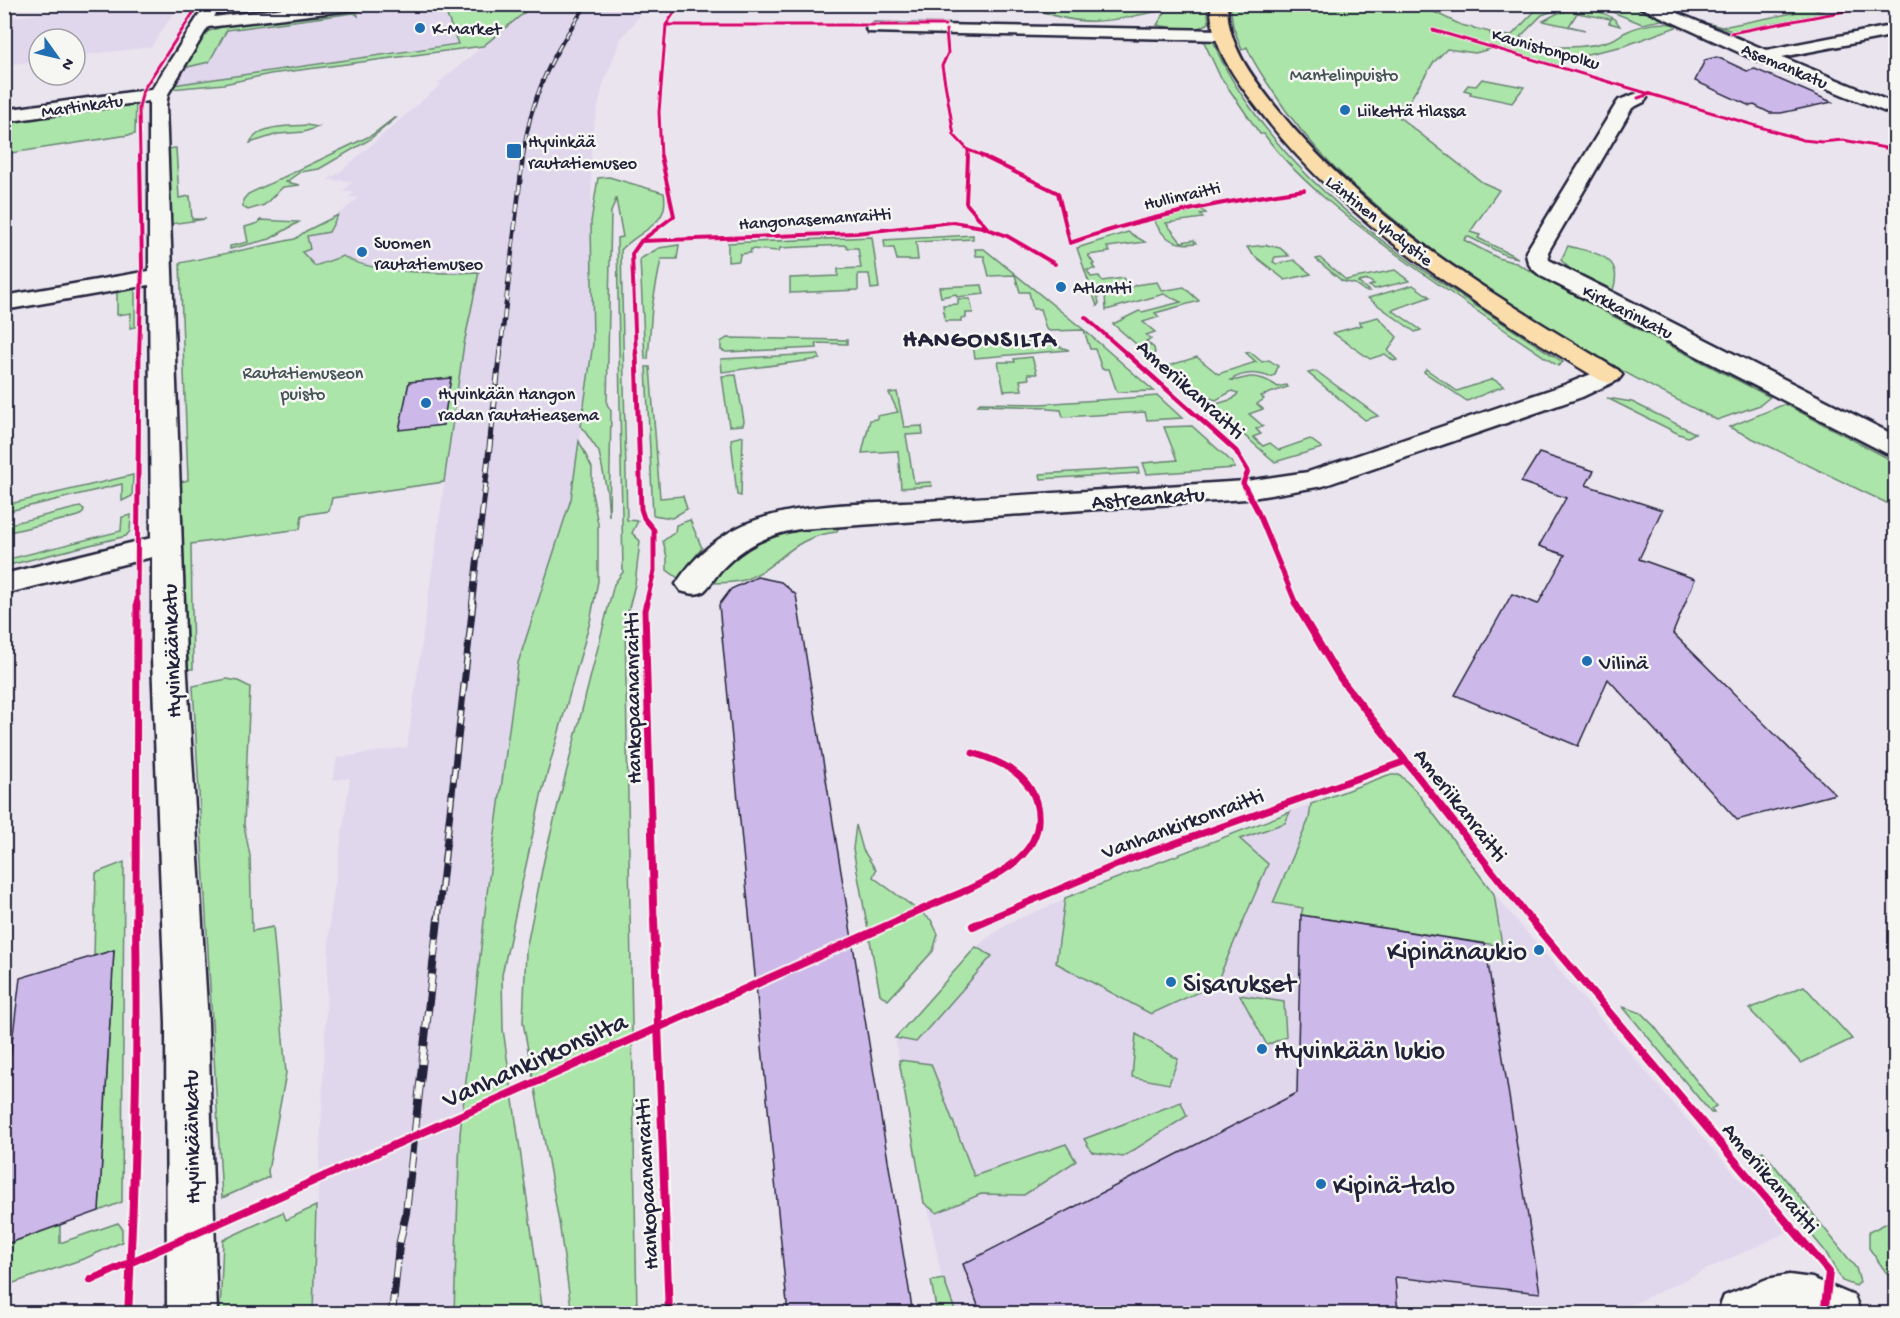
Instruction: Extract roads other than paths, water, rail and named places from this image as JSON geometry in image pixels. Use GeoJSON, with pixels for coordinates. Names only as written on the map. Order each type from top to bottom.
{"type":"FeatureCollection","features":[{"type":"Feature","properties":{"kind":"main road","name":"Läntinen yhdystie"},"geometry":{"type":"LineString","coordinates":[[1219,4],[1226,46],[1240,72],[1269,114],[1298,148],[1352,202],[1464,285],[1608,375]]}},
{"type":"Feature","properties":{"kind":"street","name":"Hyvinkäänkatu"},"geometry":{"type":"LineString","coordinates":[[192,1314],[187,1023],[166,544],[157,106],[159,94],[214,4]]}},
{"type":"Feature","properties":{"kind":"street"},"geometry":{"type":"LineString","coordinates":[[203,23],[360,4]]}},
{"type":"Feature","properties":{"kind":"street","name":"Asemankatu"},"geometry":{"type":"LineString","coordinates":[[1641,4],[1896,111]]}},
{"type":"Feature","properties":{"kind":"street"},"geometry":{"type":"LineString","coordinates":[[874,29],[1223,35]]}},
{"type":"Feature","properties":{"kind":"street"},"geometry":{"type":"LineString","coordinates":[[1762,56],[1896,30]]}},
{"type":"Feature","properties":{"kind":"street","name":"Martinkatu"},"geometry":{"type":"LineString","coordinates":[[4,116],[159,94]]}},
{"type":"Feature","properties":{"kind":"street","name":"Kirkkarinkatu"},"geometry":{"type":"LineString","coordinates":[[1638,98],[1625,104],[1537,252],[1538,263],[1549,271],[1896,447]]}},
{"type":"Feature","properties":{"kind":"street"},"geometry":{"type":"LineString","coordinates":[[4,303],[160,276]]}},
{"type":"Feature","properties":{"kind":"street","name":"Astreankatu"},"geometry":{"type":"LineString","coordinates":[[692,584],[707,564],[727,545],[744,534],[765,527],[796,520],[849,515],[1246,490],[1313,480],[1573,391],[1608,375]]}},
{"type":"Feature","properties":{"kind":"street"},"geometry":{"type":"LineString","coordinates":[[4,584],[166,544]]}},
{"type":"Feature","properties":{"kind":"street"},"geometry":{"type":"LineString","coordinates":[[1742,1314],[1768,1302],[1792,1299],[1831,1310]]}},
{"type":"Feature","properties":{"kind":"railway"},"geometry":{"type":"LineString","coordinates":[[523,157],[526,135],[537,95],[554,58],[587,4]]}},
{"type":"Feature","properties":{"kind":"railway"},"geometry":{"type":"LineString","coordinates":[[500,355],[523,156]]}},
{"type":"Feature","properties":{"kind":"railway"},"geometry":{"type":"LineString","coordinates":[[472,604],[500,353]]}},
{"type":"Feature","properties":{"kind":"railway"},"geometry":{"type":"LineString","coordinates":[[438,920],[473,603]]}},
{"type":"Feature","properties":{"kind":"railway"},"geometry":{"type":"LineString","coordinates":[[392,1314],[399,1246],[406,1213],[438,919]]}},
{"type":"Feature","properties":{"kind":"place","name":"K-Market"},"geometry":{"type":"Point","coordinates":[420,28]}},
{"type":"Feature","properties":{"kind":"place","name":"Liikettä tilassa"},"geometry":{"type":"Point","coordinates":[1345,110]}},
{"type":"Feature","properties":{"kind":"place","name":"Hyvinkää rautatiemuseo"},"geometry":{"type":"Point","coordinates":[514,151]}},
{"type":"Feature","properties":{"kind":"place","name":"Suomen rautatiemuseo"},"geometry":{"type":"Point","coordinates":[362,252]}},
{"type":"Feature","properties":{"kind":"place","name":"Atlantti"},"geometry":{"type":"Point","coordinates":[1061,287]}},
{"type":"Feature","properties":{"kind":"place","name":"Hyvinkään Hangon radan rautatieasema"},"geometry":{"type":"Point","coordinates":[426,403]}},
{"type":"Feature","properties":{"kind":"place","name":"Vilinä"},"geometry":{"type":"Point","coordinates":[1587,661]}},
{"type":"Feature","properties":{"kind":"place","name":"Kipinänaukio"},"geometry":{"type":"Point","coordinates":[1539,950]}},
{"type":"Feature","properties":{"kind":"place","name":"Sisarukset"},"geometry":{"type":"Point","coordinates":[1171,982]}},
{"type":"Feature","properties":{"kind":"place","name":"Hyvinkään lukio"},"geometry":{"type":"Point","coordinates":[1262,1049]}},
{"type":"Feature","properties":{"kind":"place","name":"Kipinä-talo"},"geometry":{"type":"Point","coordinates":[1321,1184]}},
{"type":"Feature","properties":{"kind":"district","name":"HANGONSILTA"},"geometry":{"type":"Point","coordinates":[980,338]}},
{"type":"Feature","properties":{"kind":"park label","name":"Mantelinpuisto"},"geometry":{"type":"Point","coordinates":[1344,74]}},
{"type":"Feature","properties":{"kind":"park label","name":"Rautatiemuseon puisto"},"geometry":{"type":"Point","coordinates":[303,382]}}]}
